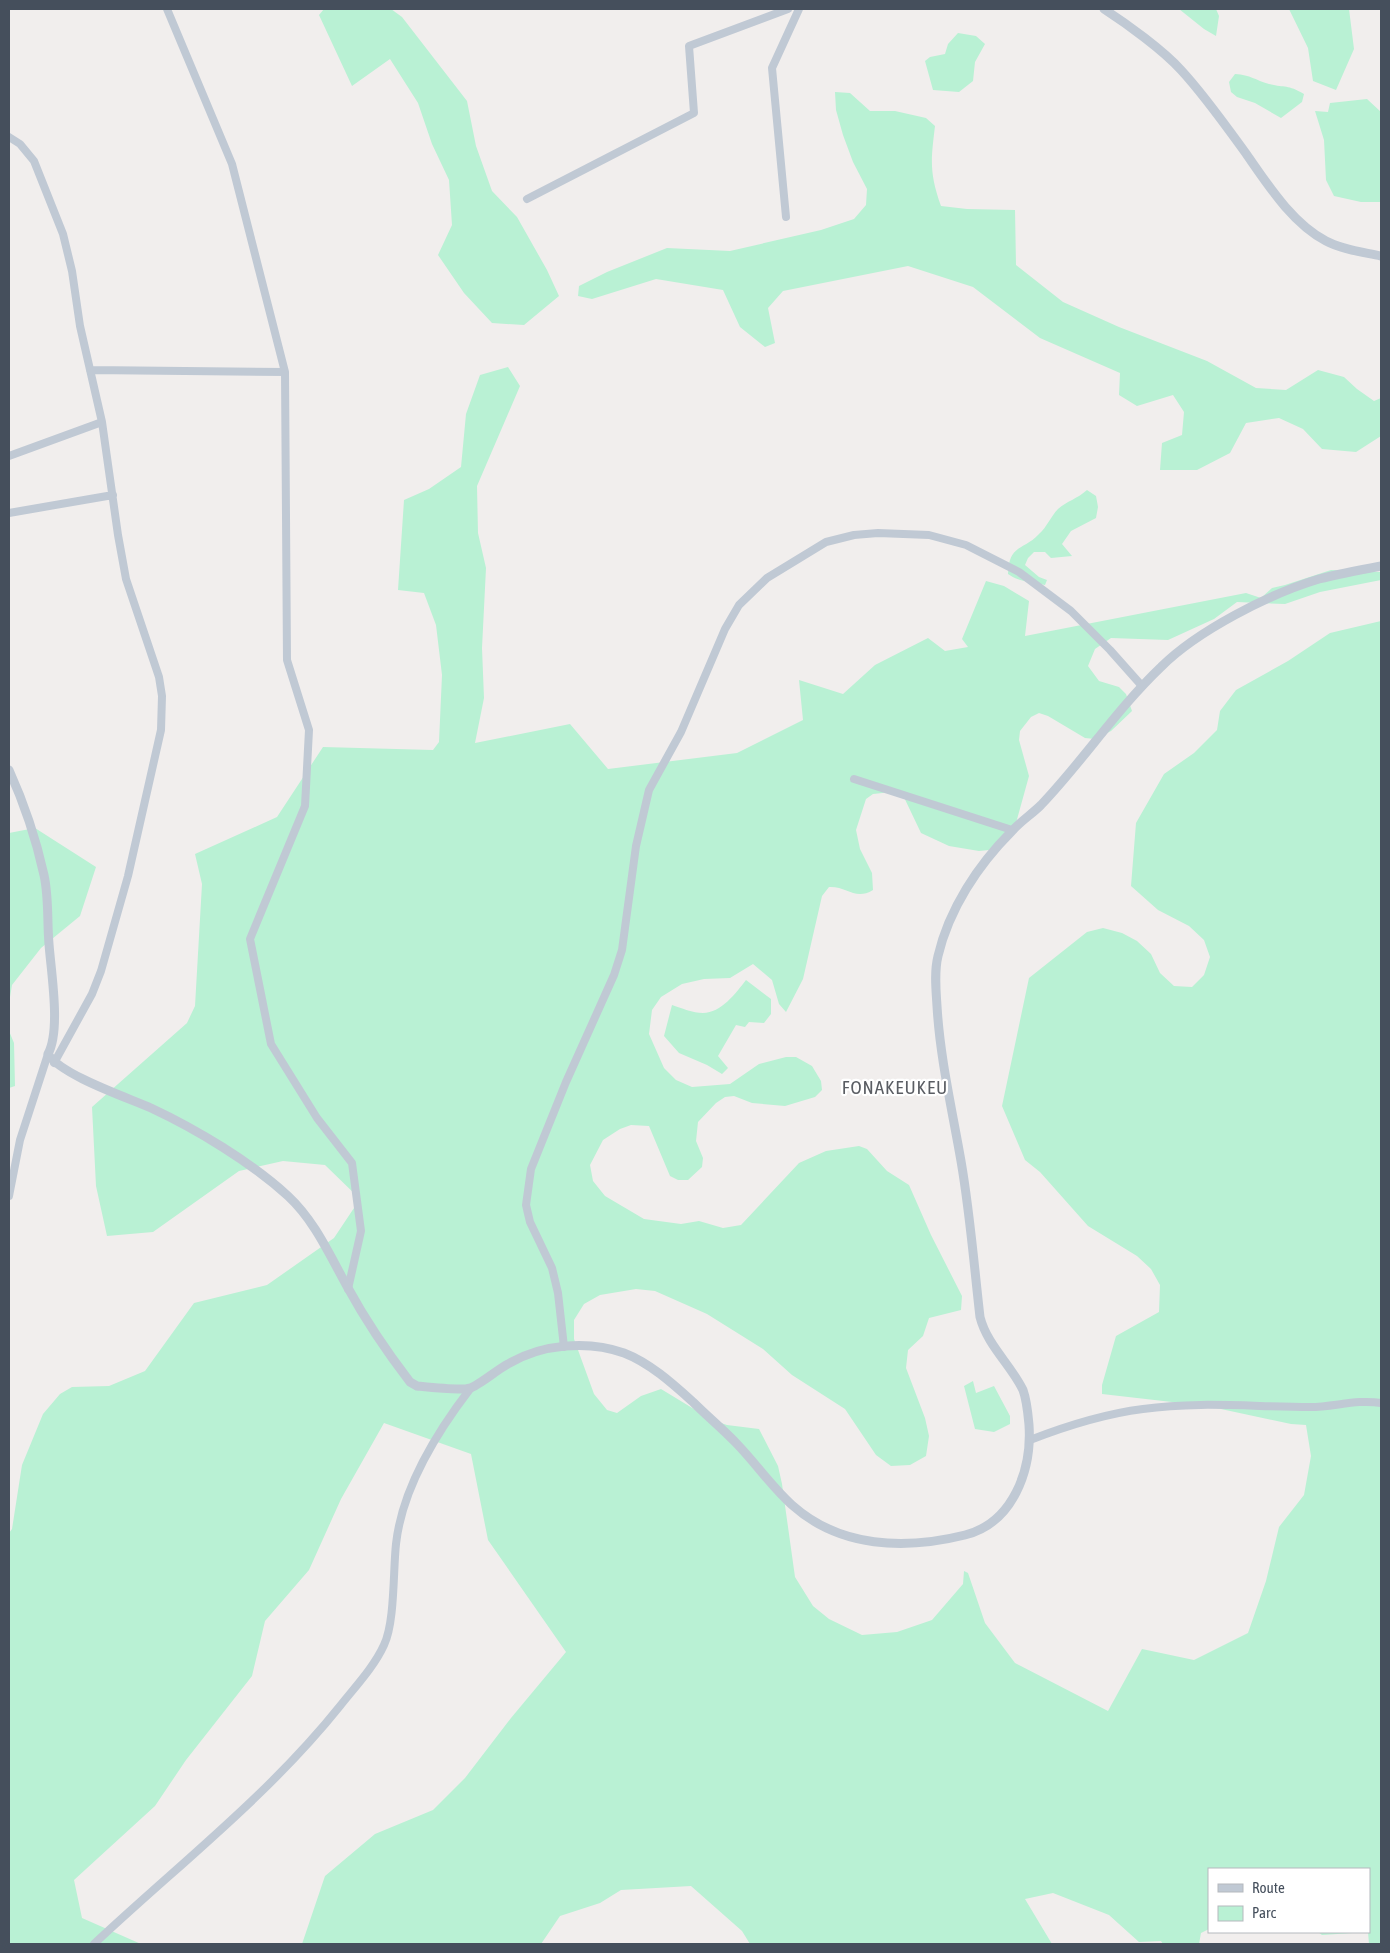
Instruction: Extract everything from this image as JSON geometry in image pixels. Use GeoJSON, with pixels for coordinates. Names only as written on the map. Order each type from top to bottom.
{"type":"FeatureCollection","features":[{"type":"Feature","properties":{"kind":"street"},"geometry":{"type":"LineString","coordinates":[[167,9],[232,164],[285,372],[287,660],[309,730],[305,806],[250,939],[271,1044],[317,1118],[352,1163],[361,1231],[348,1289]]}},
{"type":"Feature","properties":{"kind":"street"},"geometry":{"type":"LineString","coordinates":[[527,199],[694,114],[689,46],[788,9]]}},
{"type":"Feature","properties":{"kind":"street"},"geometry":{"type":"LineString","coordinates":[[786,217],[772,68],[799,9]]}},
{"type":"Feature","properties":{"kind":"street"},"geometry":{"type":"LineString","coordinates":[[1104,9],[1182,71],[1221,119],[1260,176],[1302,223],[1325,240],[1342,248],[1381,256]]}},
{"type":"Feature","properties":{"kind":"street"},"geometry":{"type":"LineString","coordinates":[[9,137],[20,144],[34,161],[63,234],[72,271],[80,326],[102,422],[126,579],[159,677],[162,696],[161,730],[128,876],[101,971],[92,994],[54,1063]]}},
{"type":"Feature","properties":{"kind":"street"},"geometry":{"type":"LineString","coordinates":[[90,370],[285,372]]}},
{"type":"Feature","properties":{"kind":"street"},"geometry":{"type":"LineString","coordinates":[[9,456],[102,422]]}},
{"type":"Feature","properties":{"kind":"street"},"geometry":{"type":"LineString","coordinates":[[9,513],[112,495]]}},
{"type":"Feature","properties":{"kind":"street"},"geometry":{"type":"LineString","coordinates":[[564,1347],[558,1293],[552,1268],[530,1222],[526,1204],[527,1186],[531,1169],[566,1082],[614,975],[622,950],[636,846],[650,790],[680,732],[732,615],[743,600],[767,578],[826,542],[854,535],[878,533],[929,535],[966,545],[1019,572],[1072,611],[1142,686]]}},
{"type":"Feature","properties":{"kind":"street"},"geometry":{"type":"LineString","coordinates":[[94,1944],[146,1895],[244,1809],[318,1734],[376,1658],[384,1644],[389,1627],[396,1542],[409,1495],[419,1470],[456,1406],[470,1389],[513,1361],[542,1350],[564,1347],[607,1348],[642,1361],[698,1407],[737,1444],[791,1504],[811,1520],[823,1527],[869,1542],[884,1544],[914,1543],[947,1539],[980,1530],[1000,1515],[1019,1488],[1025,1473],[1030,1440],[1027,1405],[1022,1390],[987,1334],[980,1317],[961,1163],[942,1058],[936,989],[938,956],[956,907],[976,873],[1012,830],[1041,805],[1142,686],[1175,654],[1212,628],[1297,587],[1317,580],[1381,566]]}},
{"type":"Feature","properties":{"kind":"street"},"geometry":{"type":"LineString","coordinates":[[9,770],[21,796],[44,875],[54,1008],[48,1054],[20,1140],[9,1196]]}},
{"type":"Feature","properties":{"kind":"street"},"geometry":{"type":"LineString","coordinates":[[854,780],[1012,830]]}},
{"type":"Feature","properties":{"kind":"street"},"geometry":{"type":"LineString","coordinates":[[48,1054],[54,1063],[96,1085],[184,1125],[249,1165],[288,1196],[304,1214],[320,1236],[348,1289],[383,1346],[410,1382],[417,1386],[470,1389]]}},
{"type":"Feature","properties":{"kind":"street"},"geometry":{"type":"LineString","coordinates":[[1030,1440],[1063,1427],[1144,1408],[1250,1404],[1327,1407],[1370,1401],[1381,1403]]}},
{"type":"Feature","properties":{"kind":"green space"},"geometry":{"type":"Polygon","coordinates":[[[324,9],[391,9],[402,17],[467,101],[476,146],[492,191],[517,217],[547,270],[559,296],[524,325],[492,323],[464,293],[438,255],[452,225],[449,180],[432,144],[418,103],[390,59],[352,86],[319,15],[324,9]]]}},
{"type":"Feature","properties":{"kind":"green space"},"geometry":{"type":"Polygon","coordinates":[[[1179,9],[1216,9],[1219,16],[1216,36],[1204,29],[1179,9]]]}},
{"type":"Feature","properties":{"kind":"green space"},"geometry":{"type":"Polygon","coordinates":[[[1289,9],[1349,9],[1354,49],[1336,90],[1313,81],[1308,48],[1289,9]]]}},
{"type":"Feature","properties":{"kind":"green space"},"geometry":{"type":"Polygon","coordinates":[[[958,33],[976,36],[985,44],[975,62],[973,81],[959,92],[933,90],[925,61],[930,57],[945,54],[948,44],[958,33]]]}},
{"type":"Feature","properties":{"kind":"green space"},"geometry":{"type":"Polygon","coordinates":[[[1235,74],[1294,89],[1304,94],[1302,102],[1281,118],[1255,103],[1237,97],[1231,92],[1229,82],[1235,74]]]}},
{"type":"Feature","properties":{"kind":"green space"},"geometry":{"type":"Polygon","coordinates":[[[835,92],[850,93],[870,111],[895,111],[926,118],[935,126],[932,166],[934,184],[941,206],[967,209],[1015,210],[1016,265],[1063,302],[1119,327],[1207,361],[1256,388],[1286,390],[1318,370],[1344,377],[1374,401],[1381,398],[1381,436],[1356,452],[1322,449],[1303,429],[1279,418],[1246,423],[1230,453],[1197,470],[1160,470],[1162,443],[1182,435],[1184,412],[1173,395],[1137,406],[1119,395],[1120,373],[1040,338],[973,287],[908,266],[783,291],[768,308],[775,343],[765,347],[740,327],[723,290],[656,279],[592,299],[578,296],[579,286],[607,272],[667,248],[730,251],[821,230],[854,219],[866,205],[867,189],[853,162],[843,135],[836,110],[835,92]]]}},
{"type":"Feature","properties":{"kind":"green space"},"geometry":{"type":"Polygon","coordinates":[[[1367,99],[1381,112],[1381,202],[1361,202],[1334,196],[1326,180],[1324,140],[1315,111],[1328,112],[1330,103],[1367,99]]]}},
{"type":"Feature","properties":{"kind":"green space"},"geometry":{"type":"Polygon","coordinates":[[[508,367],[520,386],[477,486],[478,533],[486,568],[482,648],[484,698],[475,743],[570,724],[608,769],[737,753],[803,720],[799,680],[843,694],[875,665],[928,638],[945,651],[968,647],[962,639],[986,581],[1004,586],[1029,601],[1025,636],[1246,593],[1261,598],[1272,588],[1331,570],[1381,572],[1381,580],[1320,592],[1285,604],[1237,602],[1214,619],[1168,640],[1111,638],[1095,649],[1088,666],[1099,681],[1119,687],[1126,694],[1132,711],[1111,731],[1095,739],[1085,738],[1048,716],[1039,713],[1031,717],[1020,731],[1019,740],[1029,776],[1016,823],[989,850],[979,851],[949,846],[921,833],[901,791],[873,794],[866,799],[856,830],[860,849],[872,873],[873,890],[867,893],[856,894],[835,887],[829,887],[822,896],[803,979],[786,1012],[779,1004],[772,980],[753,964],[730,978],[704,979],[682,984],[661,997],[652,1010],[649,1034],[664,1068],[676,1080],[692,1087],[730,1084],[759,1064],[786,1057],[796,1057],[812,1066],[821,1081],[822,1090],[815,1097],[785,1106],[752,1103],[734,1096],[725,1097],[716,1103],[698,1122],[696,1141],[703,1158],[702,1167],[688,1180],[678,1180],[670,1176],[649,1126],[631,1125],[620,1129],[603,1140],[590,1165],[593,1181],[605,1196],[644,1219],[681,1224],[699,1221],[723,1228],[741,1225],[799,1163],[826,1151],[859,1146],[867,1149],[887,1171],[909,1185],[931,1235],[962,1296],[961,1310],[929,1318],[923,1336],[908,1350],[906,1368],[925,1418],[929,1436],[926,1456],[910,1465],[891,1466],[876,1455],[845,1409],[792,1375],[763,1349],[707,1314],[655,1291],[636,1289],[600,1295],[584,1304],[574,1320],[574,1339],[594,1394],[607,1410],[617,1413],[641,1396],[661,1389],[712,1420],[727,1425],[759,1429],[778,1466],[795,1577],[813,1606],[829,1619],[862,1635],[897,1632],[932,1620],[963,1584],[964,1571],[968,1573],[985,1623],[1015,1663],[1108,1711],[1142,1649],[1194,1660],[1248,1633],[1266,1581],[1279,1527],[1304,1495],[1311,1456],[1306,1425],[1291,1424],[1207,1406],[1102,1394],[1102,1385],[1116,1336],[1159,1312],[1160,1285],[1151,1269],[1137,1256],[1088,1226],[1040,1172],[1025,1160],[1002,1106],[1029,978],[1087,932],[1103,928],[1122,933],[1137,941],[1151,954],[1160,973],[1174,986],[1192,987],[1204,975],[1210,957],[1204,940],[1189,926],[1158,910],[1131,886],[1136,823],[1164,774],[1194,753],[1217,730],[1220,711],[1236,690],[1288,661],[1330,633],[1381,621],[1381,1944],[1369,1944],[1370,1868],[1208,1868],[1208,1930],[1201,1933],[1199,1944],[1163,1944],[1161,1941],[1139,1942],[1109,1915],[1053,1893],[1025,1899],[1052,1944],[750,1944],[742,1931],[691,1886],[621,1890],[600,1903],[560,1916],[541,1944],[302,1944],[325,1876],[375,1834],[433,1810],[465,1778],[511,1718],[566,1652],[488,1540],[471,1454],[384,1423],[341,1499],[309,1570],[265,1621],[252,1676],[186,1760],[155,1806],[74,1880],[82,1918],[141,1944],[9,1944],[9,1533],[12,1529],[22,1465],[43,1414],[60,1394],[72,1387],[109,1386],[145,1371],[194,1303],[267,1285],[334,1238],[360,1199],[325,1165],[283,1161],[239,1171],[153,1232],[107,1236],[96,1186],[92,1107],[187,1023],[195,1006],[202,884],[195,854],[277,817],[323,747],[433,750],[439,742],[442,675],[436,625],[424,593],[398,590],[404,500],[429,489],[461,467],[466,414],[480,375],[508,367]]]}},
{"type":"Feature","properties":{"kind":"green space"},"geometry":{"type":"Polygon","coordinates":[[[1087,490],[1096,496],[1098,507],[1096,518],[1071,531],[1062,544],[1072,556],[1051,558],[1045,552],[1034,552],[1028,558],[1025,565],[1039,577],[1047,580],[1045,585],[1021,580],[1008,574],[1011,557],[1014,553],[1042,531],[1058,509],[1087,490]]]}},
{"type":"Feature","properties":{"kind":"green space"},"geometry":{"type":"Polygon","coordinates":[[[35,828],[96,867],[80,916],[41,948],[12,985],[9,1003],[9,833],[35,828]]]}},
{"type":"Feature","properties":{"kind":"green space"},"geometry":{"type":"Polygon","coordinates":[[[746,980],[771,999],[771,1014],[764,1023],[749,1022],[745,1027],[736,1025],[718,1056],[728,1068],[722,1074],[707,1065],[679,1053],[664,1036],[672,1005],[703,1013],[716,1010],[738,991],[746,980]]]}},
{"type":"Feature","properties":{"kind":"green space"},"geometry":{"type":"Polygon","coordinates":[[[9,1031],[14,1043],[15,1086],[9,1088],[9,1031]]]}},
{"type":"Feature","properties":{"kind":"green space"},"geometry":{"type":"Polygon","coordinates":[[[973,1381],[976,1393],[994,1386],[1010,1416],[1010,1424],[994,1432],[975,1429],[964,1386],[973,1381]]]}},
{"type":"Feature","properties":{"kind":"green space"},"geometry":{"type":"Polygon","coordinates":[[[1319,1933],[1353,1933],[1322,1935],[1319,1933]]]}},
{"type":"Feature","properties":{"kind":"district","name":"FONAKEUKEU"},"geometry":{"type":"Point","coordinates":[895,1087]}}]}
